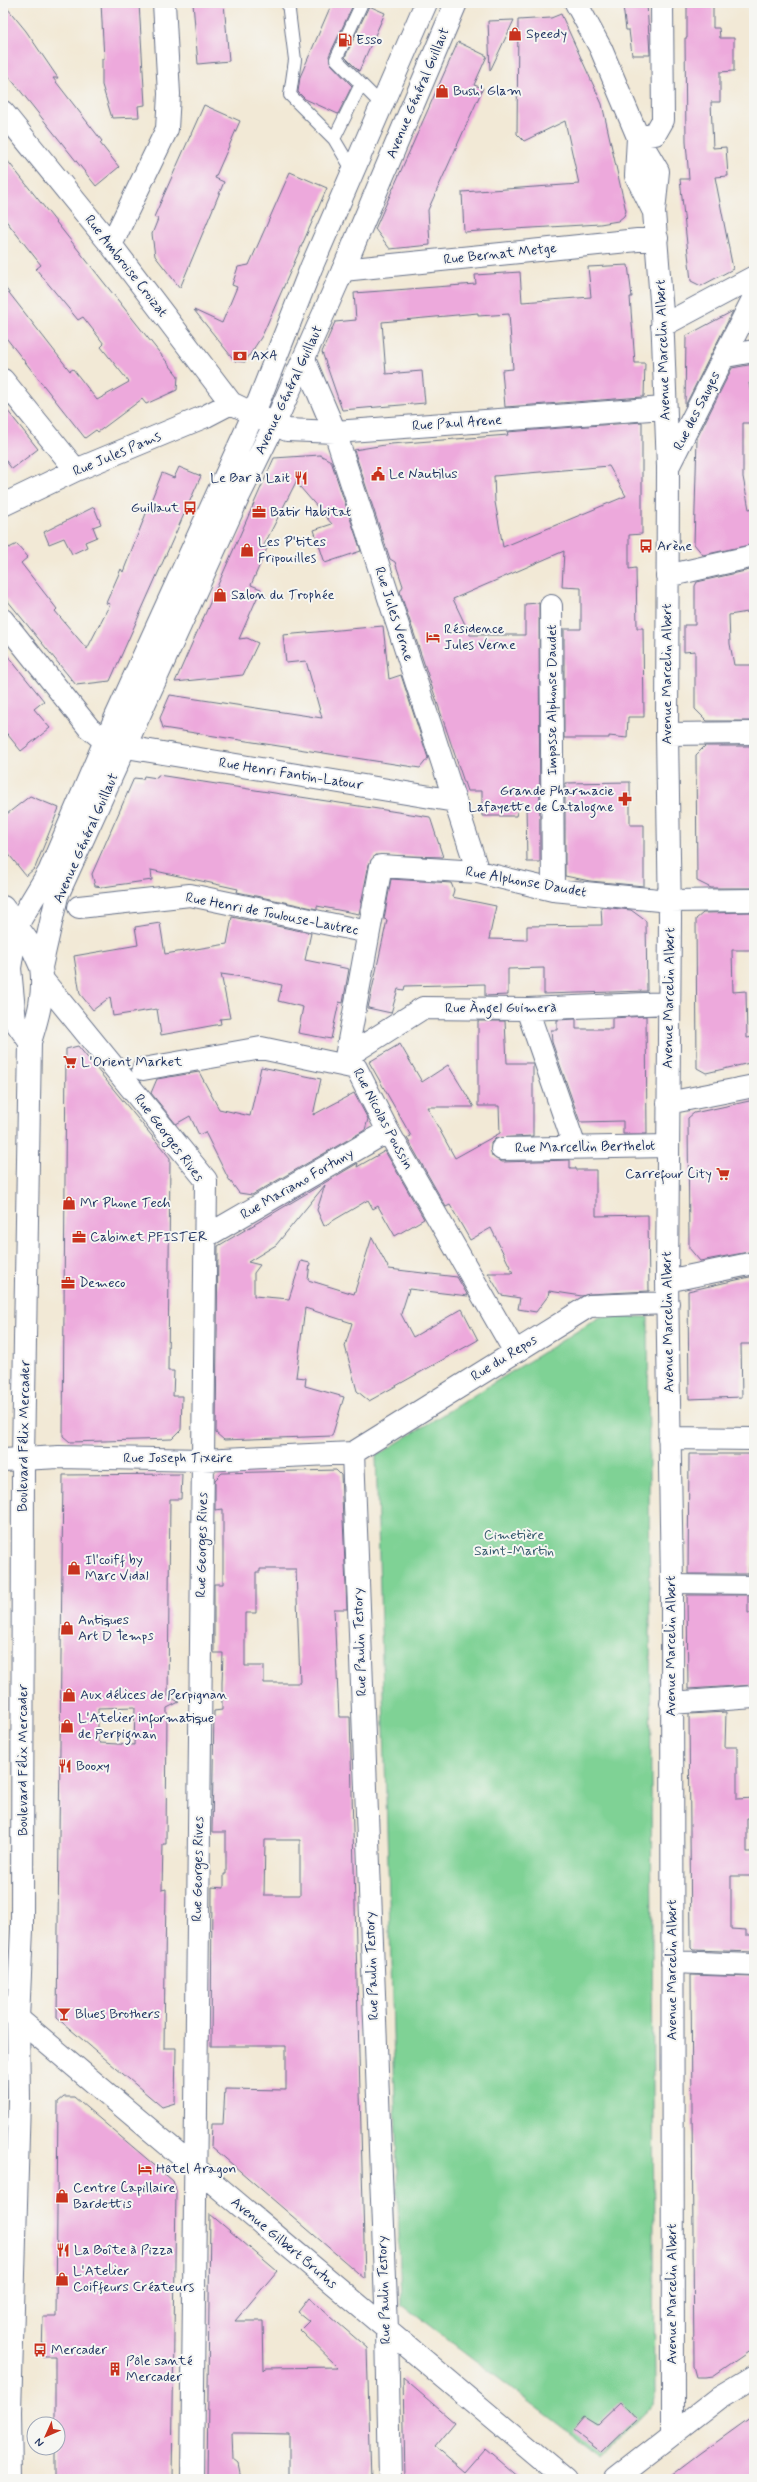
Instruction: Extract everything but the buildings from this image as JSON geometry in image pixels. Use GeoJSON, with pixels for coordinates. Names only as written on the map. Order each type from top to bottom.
{"type":"FeatureCollection","features":[{"type":"Feature","properties":{"kind":"street"},"geometry":{"type":"LineString","coordinates":[[111,245],[166,129],[169,94],[164,3]]}},
{"type":"Feature","properties":{"kind":"street","name":"Avenue Général Guillaut"},"geometry":{"type":"LineString","coordinates":[[30,1042],[9,1019],[10,968],[17,925],[49,872],[105,741],[254,413],[311,268],[426,3]]}},
{"type":"Feature","properties":{"kind":"street","name":"Avenue Général Guillaut"},"geometry":{"type":"LineString","coordinates":[[30,1042],[40,1010],[41,973],[57,896],[238,498],[275,423],[304,359],[456,3]]}},
{"type":"Feature","properties":{"kind":"street","name":"Avenue Marcelin Albert"},"geometry":{"type":"LineString","coordinates":[[576,3],[601,50],[638,137],[636,176],[654,212],[662,326],[664,408],[668,467],[667,734],[670,901],[667,1281],[672,1584],[673,2433]]}},
{"type":"Feature","properties":{"kind":"street","name":"Avenue Marcelin Albert"},"geometry":{"type":"LineString","coordinates":[[586,3],[601,50]]}},
{"type":"Feature","properties":{"kind":"street"},"geometry":{"type":"LineString","coordinates":[[638,137],[655,134],[663,120],[662,3]]}},
{"type":"Feature","properties":{"kind":"street","name":"Rue Ambroise Croizat"},"geometry":{"type":"LineString","coordinates":[[3,112],[111,245],[231,403],[254,413]]}},
{"type":"Feature","properties":{"kind":"street","name":"Rue Bernat Metge"},"geometry":{"type":"LineString","coordinates":[[343,270],[657,238]]}},
{"type":"Feature","properties":{"kind":"street"},"geometry":{"type":"LineString","coordinates":[[662,326],[754,277]]}},
{"type":"Feature","properties":{"kind":"street","name":"Rue des Sauges"},"geometry":{"type":"LineString","coordinates":[[668,467],[726,356],[754,297]]}},
{"type":"Feature","properties":{"kind":"street","name":"Rue des Sauges"},"geometry":{"type":"LineString","coordinates":[[726,356],[754,351]]}},
{"type":"Feature","properties":{"kind":"street","name":"Rue Jules Verne"},"geometry":{"type":"LineString","coordinates":[[304,359],[335,432],[478,872]]}},
{"type":"Feature","properties":{"kind":"street"},"geometry":{"type":"LineString","coordinates":[[3,380],[76,470]]}},
{"type":"Feature","properties":{"kind":"street","name":"Rue Jules Pams"},"geometry":{"type":"LineString","coordinates":[[3,505],[76,470],[206,416],[231,403]]}},
{"type":"Feature","properties":{"kind":"street","name":"Rue Paul Arene"},"geometry":{"type":"LineString","coordinates":[[254,413],[287,430],[335,432],[664,408]]}},
{"type":"Feature","properties":{"kind":"street"},"geometry":{"type":"LineString","coordinates":[[668,576],[754,556]]}},
{"type":"Feature","properties":{"kind":"street","name":"Impasse Alphonse Daudet"},"geometry":{"type":"LineString","coordinates":[[551,606],[553,890]]}},
{"type":"Feature","properties":{"kind":"street"},"geometry":{"type":"LineString","coordinates":[[3,620],[89,728],[105,741]]}},
{"type":"Feature","properties":{"kind":"street"},"geometry":{"type":"LineString","coordinates":[[667,734],[754,733]]}},
{"type":"Feature","properties":{"kind":"street","name":"Rue Henri Fantin-Latour"},"geometry":{"type":"LineString","coordinates":[[126,747],[455,801]]}},
{"type":"Feature","properties":{"kind":"street","name":"Rue Alphonse Daudet"},"geometry":{"type":"LineString","coordinates":[[381,866],[478,872],[553,890],[670,901],[754,900]]}},
{"type":"Feature","properties":{"kind":"street","name":"Rue Nicolas Poussin"},"geometry":{"type":"LineString","coordinates":[[381,866],[368,932],[351,1062],[388,1131],[515,1352]]}},
{"type":"Feature","properties":{"kind":"street","name":"Rue Henri de Toulouse-Lautrec"},"geometry":{"type":"LineString","coordinates":[[79,908],[190,895],[368,932]]}},
{"type":"Feature","properties":{"kind":"street"},"geometry":{"type":"LineString","coordinates":[[3,907],[32,947],[41,973]]}},
{"type":"Feature","properties":{"kind":"street"},"geometry":{"type":"LineString","coordinates":[[3,957],[17,925]]}},
{"type":"Feature","properties":{"kind":"street","name":"Rue Georges Rives"},"geometry":{"type":"LineString","coordinates":[[41,973],[206,1180],[192,2479]]}},
{"type":"Feature","properties":{"kind":"street","name":"Rue Àngel Guimerà"},"geometry":{"type":"LineString","coordinates":[[351,1062],[423,1008],[527,1009],[669,1003]]}},
{"type":"Feature","properties":{"kind":"street"},"geometry":{"type":"LineString","coordinates":[[527,1009],[575,1147]]}},
{"type":"Feature","properties":{"kind":"street","name":"Boulevard Félix Mercader"},"geometry":{"type":"LineString","coordinates":[[11,2479],[10,2412],[19,2100],[11,2012],[22,1921],[13,1460],[30,1042]]}},
{"type":"Feature","properties":{"kind":"street"},"geometry":{"type":"LineString","coordinates":[[143,1069],[261,1048],[351,1062]]}},
{"type":"Feature","properties":{"kind":"street"},"geometry":{"type":"LineString","coordinates":[[668,1103],[754,1086]]}},
{"type":"Feature","properties":{"kind":"street","name":"Rue Mariano Fortuny"},"geometry":{"type":"LineString","coordinates":[[205,1237],[388,1131]]}},
{"type":"Feature","properties":{"kind":"street","name":"Rue Marcellin Berthelot"},"geometry":{"type":"LineString","coordinates":[[502,1148],[668,1146]]}},
{"type":"Feature","properties":{"kind":"street"},"geometry":{"type":"LineString","coordinates":[[667,1281],[754,1263]]}},
{"type":"Feature","properties":{"kind":"street","name":"Rue du Repos"},"geometry":{"type":"LineString","coordinates":[[353,1452],[589,1306],[668,1303]]}},
{"type":"Feature","properties":{"kind":"street"},"geometry":{"type":"LineString","coordinates":[[669,1438],[754,1439]]}},
{"type":"Feature","properties":{"kind":"street","name":"Rue Joseph Tixeire"},"geometry":{"type":"LineString","coordinates":[[13,1460],[59,1457],[202,1460],[353,1452]]}},
{"type":"Feature","properties":{"kind":"street","name":"Rue Paulin Testory"},"geometry":{"type":"LineString","coordinates":[[353,1452],[387,2329],[390,2479]]}},
{"type":"Feature","properties":{"kind":"street"},"geometry":{"type":"LineString","coordinates":[[672,1584],[754,1585]]}},
{"type":"Feature","properties":{"kind":"street"},"geometry":{"type":"LineString","coordinates":[[671,1703],[754,1698]]}},
{"type":"Feature","properties":{"kind":"street"},"geometry":{"type":"LineString","coordinates":[[672,1962],[754,1965]]}},
{"type":"Feature","properties":{"kind":"street","name":"Avenue Gilbert Brutus"},"geometry":{"type":"LineString","coordinates":[[11,2012],[195,2170],[565,2479]]}},
{"type":"Feature","properties":{"kind":"street"},"geometry":{"type":"LineString","coordinates":[[615,2479],[719,2398],[754,2377]]}},
{"type":"Feature","properties":{"kind":"lane"},"geometry":{"type":"LineString","coordinates":[[288,3],[295,60],[290,95],[334,139],[353,171]]}},
{"type":"Feature","properties":{"kind":"lane"},"geometry":{"type":"LineString","coordinates":[[362,3],[336,59],[382,105]]}},
{"type":"Feature","properties":{"kind":"lane"},"geometry":{"type":"LineString","coordinates":[[334,139],[362,84]]}},
{"type":"Feature","properties":{"kind":"green space","name":"Cimetière Saint-Martin"},"geometry":{"type":"Polygon","coordinates":[[[600,1317],[648,1317],[655,2397],[654,2404],[601,2456],[401,2304],[376,1456],[600,1317]]]}},
{"type":"Feature","properties":{"kind":"place","name":"Speedy"},"geometry":{"type":"Point","coordinates":[515,34]}},
{"type":"Feature","properties":{"kind":"place","name":"Esso"},"geometry":{"type":"Point","coordinates":[345,40]}},
{"type":"Feature","properties":{"kind":"place","name":"Bush' Glam"},"geometry":{"type":"Point","coordinates":[442,91]}},
{"type":"Feature","properties":{"kind":"place","name":"AXA"},"geometry":{"type":"Point","coordinates":[240,356]}},
{"type":"Feature","properties":{"kind":"place","name":"Le Nautilus"},"geometry":{"type":"Point","coordinates":[378,474]}},
{"type":"Feature","properties":{"kind":"place","name":"Le Bar à Lait"},"geometry":{"type":"Point","coordinates":[301,478]}},
{"type":"Feature","properties":{"kind":"place","name":"Guillaut"},"geometry":{"type":"Point","coordinates":[190,508]}},
{"type":"Feature","properties":{"kind":"place","name":"Batir Habitat"},"geometry":{"type":"Point","coordinates":[259,512]}},
{"type":"Feature","properties":{"kind":"place","name":"Arène"},"geometry":{"type":"Point","coordinates":[646,546]}},
{"type":"Feature","properties":{"kind":"place","name":"Les P'tites Fripouilles"},"geometry":{"type":"Point","coordinates":[247,550]}},
{"type":"Feature","properties":{"kind":"place","name":"Salon du Trophée"},"geometry":{"type":"Point","coordinates":[220,595]}},
{"type":"Feature","properties":{"kind":"place","name":"Résidence Jules Verne"},"geometry":{"type":"Point","coordinates":[433,637]}},
{"type":"Feature","properties":{"kind":"place","name":"Grande Pharmacie Lafayette de Catalogne"},"geometry":{"type":"Point","coordinates":[625,799]}},
{"type":"Feature","properties":{"kind":"place","name":"L'Orient Market"},"geometry":{"type":"Point","coordinates":[70,1062]}},
{"type":"Feature","properties":{"kind":"place","name":"Carrefour City"},"geometry":{"type":"Point","coordinates":[723,1174]}},
{"type":"Feature","properties":{"kind":"place","name":"Mr Phone Tech"},"geometry":{"type":"Point","coordinates":[69,1203]}},
{"type":"Feature","properties":{"kind":"place","name":"Cabinet PFISTER"},"geometry":{"type":"Point","coordinates":[79,1237]}},
{"type":"Feature","properties":{"kind":"place","name":"Demeco"},"geometry":{"type":"Point","coordinates":[68,1283]}},
{"type":"Feature","properties":{"kind":"place","name":"Il'coiff by Marc Vidal"},"geometry":{"type":"Point","coordinates":[74,1568]}},
{"type":"Feature","properties":{"kind":"place","name":"Antiques Art D Temps"},"geometry":{"type":"Point","coordinates":[67,1628]}},
{"type":"Feature","properties":{"kind":"place","name":"Aux délices de Perpignan"},"geometry":{"type":"Point","coordinates":[69,1695]}},
{"type":"Feature","properties":{"kind":"place","name":"L'Atelier informatique de Perpignan"},"geometry":{"type":"Point","coordinates":[67,1726]}},
{"type":"Feature","properties":{"kind":"place","name":"Booxy"},"geometry":{"type":"Point","coordinates":[65,1766]}},
{"type":"Feature","properties":{"kind":"place","name":"Blues Brothers"},"geometry":{"type":"Point","coordinates":[64,2014]}},
{"type":"Feature","properties":{"kind":"place","name":"Hôtel Aragon"},"geometry":{"type":"Point","coordinates":[145,2169]}},
{"type":"Feature","properties":{"kind":"place","name":"Centre Capillaire Bardettis"},"geometry":{"type":"Point","coordinates":[62,2196]}},
{"type":"Feature","properties":{"kind":"place","name":"La Boîte à Pizza"},"geometry":{"type":"Point","coordinates":[63,2250]}},
{"type":"Feature","properties":{"kind":"place","name":"L'Atelier Coiffeurs Créateurs"},"geometry":{"type":"Point","coordinates":[62,2279]}},
{"type":"Feature","properties":{"kind":"place","name":"Mercader"},"geometry":{"type":"Point","coordinates":[40,2350]}},
{"type":"Feature","properties":{"kind":"place","name":"Pôle santé Mercader"},"geometry":{"type":"Point","coordinates":[115,2369]}}]}
